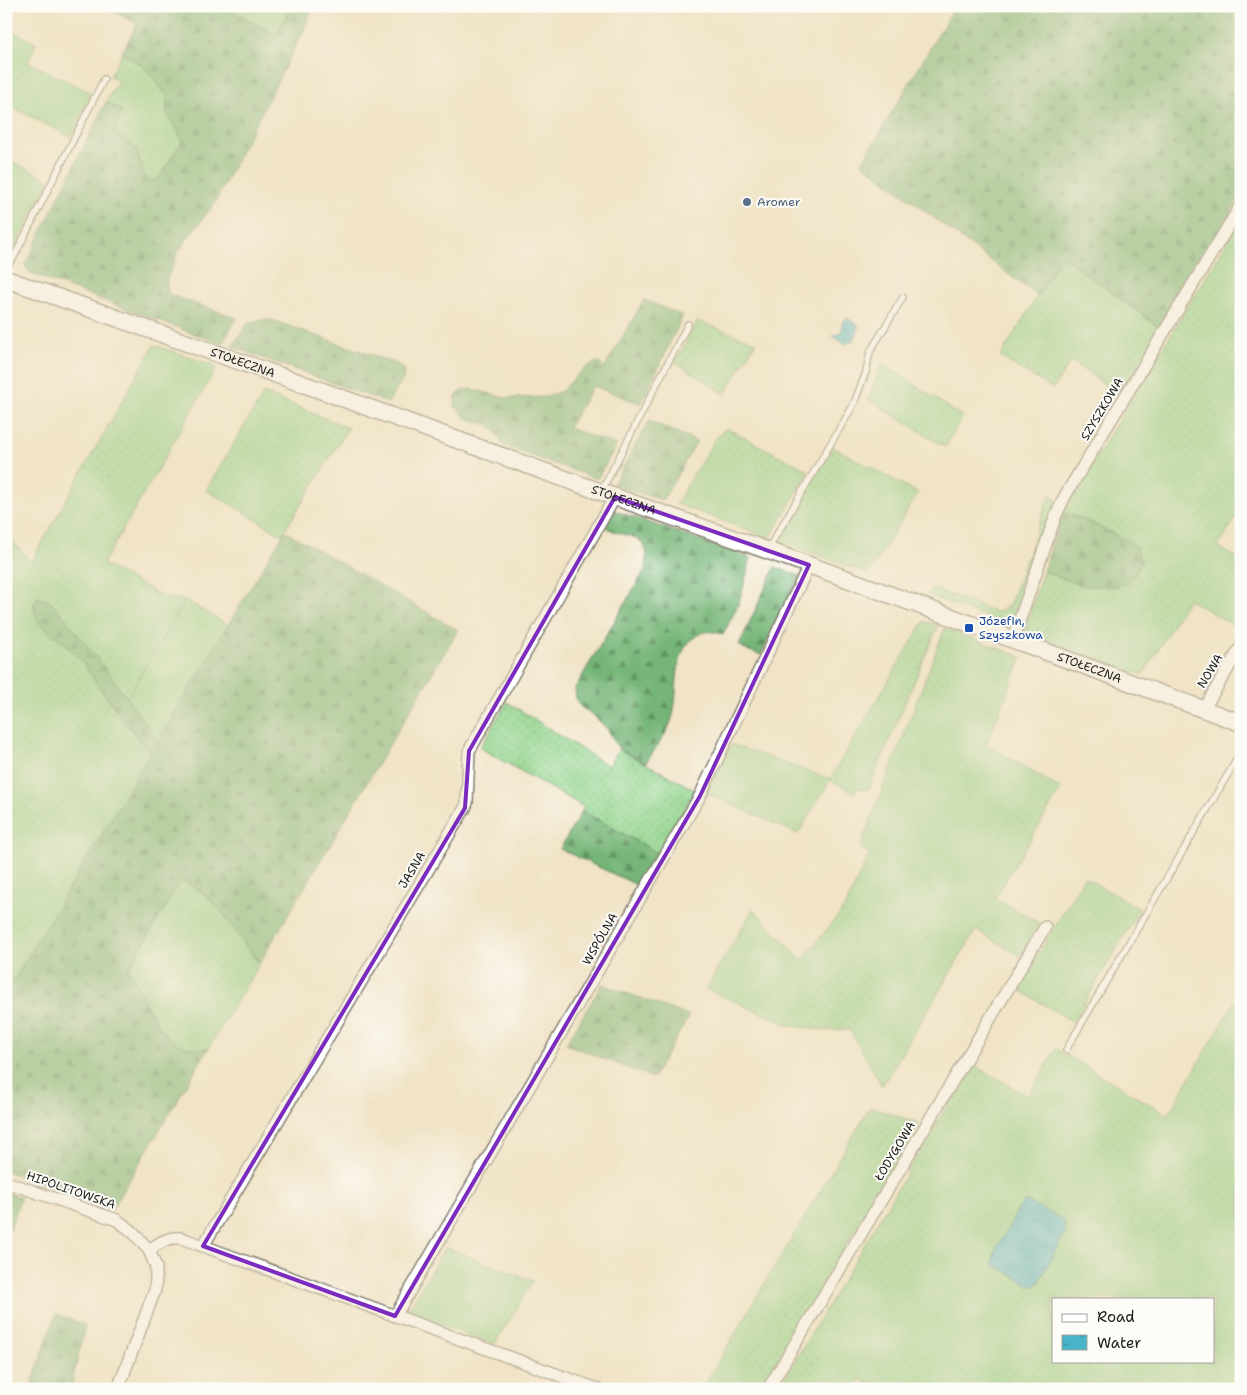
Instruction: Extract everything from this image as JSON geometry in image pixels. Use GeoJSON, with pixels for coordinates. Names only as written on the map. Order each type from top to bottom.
{"type":"FeatureCollection","features":[{"type":"Feature","properties":{"kind":"street","name":"SZYSZKOWA"},"geometry":{"type":"LineString","coordinates":[[1013,639],[1056,515],[1065,496],[1241,205]]}},
{"type":"Feature","properties":{"kind":"street","name":"STOŁECZNA"},"geometry":{"type":"LineString","coordinates":[[6,279],[809,565],[1241,723]]}},
{"type":"Feature","properties":{"kind":"street","name":"JASNA"},"geometry":{"type":"LineString","coordinates":[[203,1246],[465,808],[469,751],[608,495]]}},
{"type":"Feature","properties":{"kind":"street","name":"WSPÓLNA"},"geometry":{"type":"LineString","coordinates":[[395,1316],[700,796],[809,565]]}},
{"type":"Feature","properties":{"kind":"street","name":"NOWA"},"geometry":{"type":"LineString","coordinates":[[1203,710],[1241,647]]}},
{"type":"Feature","properties":{"kind":"street","name":"ŁODYGOWA"},"geometry":{"type":"LineString","coordinates":[[768,1389],[1045,927]]}},
{"type":"Feature","properties":{"kind":"street","name":"HIPOLITOWSKA"},"geometry":{"type":"LineString","coordinates":[[6,1182],[117,1220],[132,1230],[149,1250],[156,1267],[155,1290],[118,1389]]}},
{"type":"Feature","properties":{"kind":"street"},"geometry":{"type":"LineString","coordinates":[[149,1250],[169,1238],[179,1237],[597,1389]]}},
{"type":"Feature","properties":{"kind":"lane"},"geometry":{"type":"LineString","coordinates":[[6,267],[14,257],[104,79]]}},
{"type":"Feature","properties":{"kind":"lane"},"geometry":{"type":"LineString","coordinates":[[767,551],[853,406],[866,372],[870,352],[904,298]]}},
{"type":"Feature","properties":{"kind":"lane"},"geometry":{"type":"LineString","coordinates":[[608,495],[688,324]]}},
{"type":"Feature","properties":{"kind":"lane"},"geometry":{"type":"LineString","coordinates":[[1066,1050],[1241,752]]}},
{"type":"Feature","properties":{"kind":"highlighted area"},"geometry":{"type":"Polygon","coordinates":[[[615,497],[809,565],[700,796],[395,1316],[203,1246],[465,808],[469,751],[615,497]]]}},
{"type":"Feature","properties":{"kind":"green space"},"geometry":{"type":"Polygon","coordinates":[[[104,6],[224,6],[276,35],[292,6],[313,6],[305,28],[213,206],[179,251],[167,279],[168,294],[237,318],[222,344],[30,273],[25,265],[106,102],[122,111],[114,130],[136,149],[145,176],[153,181],[159,178],[183,140],[167,113],[167,95],[144,66],[122,53],[137,24],[104,6]]]}},
{"type":"Feature","properties":{"kind":"green space"},"geometry":{"type":"Polygon","coordinates":[[[224,6],[292,6],[276,35],[224,6]]]}},
{"type":"Feature","properties":{"kind":"green space"},"geometry":{"type":"Polygon","coordinates":[[[955,6],[1241,6],[1241,196],[1160,328],[1062,256],[1037,296],[862,163],[955,6]]]}},
{"type":"Feature","properties":{"kind":"green space"},"geometry":{"type":"Polygon","coordinates":[[[6,27],[36,44],[28,62],[91,93],[71,137],[6,104],[6,27]]]}},
{"type":"Feature","properties":{"kind":"green space"},"geometry":{"type":"Polygon","coordinates":[[[122,53],[144,66],[167,95],[167,113],[183,140],[159,178],[153,181],[145,176],[136,149],[114,130],[122,111],[106,102],[118,81],[110,76],[122,53]]]}},
{"type":"Feature","properties":{"kind":"green space"},"geometry":{"type":"Polygon","coordinates":[[[6,158],[49,180],[10,258],[6,260],[6,158]]]}},
{"type":"Feature","properties":{"kind":"green space"},"geometry":{"type":"Polygon","coordinates":[[[1241,219],[1241,509],[1218,547],[1241,560],[1240,629],[1188,599],[1143,675],[1025,633],[1043,571],[1083,586],[1117,586],[1130,542],[1085,520],[1063,512],[1241,219]]]}},
{"type":"Feature","properties":{"kind":"green space"},"geometry":{"type":"Polygon","coordinates":[[[1062,256],[1160,328],[1120,395],[1071,361],[1053,389],[1000,357],[1062,256]]]}},
{"type":"Feature","properties":{"kind":"green space"},"geometry":{"type":"Polygon","coordinates":[[[644,300],[683,316],[641,404],[593,386],[568,428],[617,445],[597,479],[504,446],[495,430],[488,425],[466,418],[455,407],[456,396],[463,390],[472,389],[507,398],[546,397],[562,391],[582,370],[596,362],[600,363],[604,368],[644,300]]]}},
{"type":"Feature","properties":{"kind":"green space"},"geometry":{"type":"Polygon","coordinates":[[[259,320],[272,320],[398,364],[404,370],[403,379],[388,403],[232,347],[247,324],[259,320]]]}},
{"type":"Feature","properties":{"kind":"green space"},"geometry":{"type":"Polygon","coordinates":[[[697,321],[756,342],[725,394],[675,362],[697,321]]]}},
{"type":"Feature","properties":{"kind":"green space"},"geometry":{"type":"Polygon","coordinates":[[[154,345],[217,367],[103,564],[164,597],[185,600],[127,698],[50,602],[37,597],[33,607],[50,633],[61,640],[82,661],[101,690],[150,754],[6,993],[6,534],[31,562],[154,345]]]}},
{"type":"Feature","properties":{"kind":"green space"},"geometry":{"type":"Polygon","coordinates":[[[882,363],[963,417],[945,447],[868,399],[882,363]]]}},
{"type":"Feature","properties":{"kind":"green space"},"geometry":{"type":"Polygon","coordinates":[[[264,393],[348,428],[282,535],[206,490],[264,393]]]}},
{"type":"Feature","properties":{"kind":"green space"},"geometry":{"type":"Polygon","coordinates":[[[649,421],[697,441],[663,500],[613,485],[649,421]]]}},
{"type":"Feature","properties":{"kind":"green space"},"geometry":{"type":"Polygon","coordinates":[[[726,428],[809,471],[770,538],[676,504],[715,439],[726,428]]]}},
{"type":"Feature","properties":{"kind":"green space"},"geometry":{"type":"Polygon","coordinates":[[[833,447],[918,493],[869,574],[777,540],[833,447]]]}},
{"type":"Feature","properties":{"kind":"green space"},"geometry":{"type":"Polygon","coordinates":[[[1050,495],[1057,499],[1040,543],[1033,540],[1050,495]]]}},
{"type":"Feature","properties":{"kind":"green space"},"geometry":{"type":"Polygon","coordinates":[[[613,510],[751,558],[739,603],[723,635],[710,632],[701,633],[689,643],[683,652],[679,664],[675,701],[670,724],[646,763],[619,749],[608,730],[591,713],[582,708],[576,700],[575,688],[646,568],[647,556],[645,547],[641,542],[636,538],[612,531],[604,526],[613,510]]]}},
{"type":"Feature","properties":{"kind":"green space"},"geometry":{"type":"Polygon","coordinates":[[[1063,512],[1130,542],[1137,550],[1141,561],[1128,583],[1117,586],[1083,586],[1043,571],[1063,512]]]}},
{"type":"Feature","properties":{"kind":"green space"},"geometry":{"type":"Polygon","coordinates":[[[285,531],[458,630],[259,964],[214,904],[204,894],[181,881],[128,969],[154,1018],[167,1036],[182,1046],[208,1049],[112,1209],[6,1171],[6,993],[150,754],[101,690],[82,661],[61,640],[38,622],[33,607],[37,597],[50,602],[59,611],[158,740],[285,531]]]}},
{"type":"Feature","properties":{"kind":"green space"},"geometry":{"type":"Polygon","coordinates":[[[1028,555],[1034,558],[1010,626],[928,595],[932,588],[996,612],[1009,606],[1028,555]]]}},
{"type":"Feature","properties":{"kind":"green space"},"geometry":{"type":"Polygon","coordinates":[[[775,567],[800,576],[761,655],[739,645],[775,567]]]}},
{"type":"Feature","properties":{"kind":"green space"},"geometry":{"type":"Polygon","coordinates":[[[185,600],[228,625],[158,741],[127,698],[185,600]]]}},
{"type":"Feature","properties":{"kind":"green space"},"geometry":{"type":"Polygon","coordinates":[[[924,621],[938,626],[869,788],[865,790],[857,788],[854,793],[830,780],[798,834],[706,793],[731,744],[830,779],[924,621]]]}},
{"type":"Feature","properties":{"kind":"green space"},"geometry":{"type":"Polygon","coordinates":[[[945,628],[1022,657],[986,744],[1061,789],[995,898],[1039,923],[1020,956],[976,930],[882,1086],[850,1030],[824,1030],[791,1026],[706,989],[753,909],[802,960],[845,907],[870,853],[860,848],[945,628]]]}},
{"type":"Feature","properties":{"kind":"green space"},"geometry":{"type":"Polygon","coordinates":[[[507,702],[608,766],[619,749],[695,790],[659,854],[582,811],[584,807],[480,748],[507,702]]]}},
{"type":"Feature","properties":{"kind":"green space"},"geometry":{"type":"Polygon","coordinates":[[[582,811],[659,854],[641,887],[560,849],[582,811]]]}},
{"type":"Feature","properties":{"kind":"green space"},"geometry":{"type":"Polygon","coordinates":[[[1084,877],[1140,909],[1073,1022],[1018,989],[1084,877]]]}},
{"type":"Feature","properties":{"kind":"green space"},"geometry":{"type":"Polygon","coordinates":[[[181,881],[205,894],[225,916],[259,964],[208,1049],[182,1046],[174,1042],[167,1035],[148,1008],[128,969],[181,881]]]}},
{"type":"Feature","properties":{"kind":"green space"},"geometry":{"type":"Polygon","coordinates":[[[602,984],[689,1016],[653,1078],[566,1044],[602,984]]]}},
{"type":"Feature","properties":{"kind":"green space"},"geometry":{"type":"Polygon","coordinates":[[[1241,991],[1241,1389],[878,1389],[860,1379],[854,1389],[778,1389],[972,1064],[1028,1096],[1056,1049],[1168,1115],[1241,991]],[[1024,1202],[994,1253],[993,1264],[1034,1286],[1038,1284],[1065,1232],[1024,1202]]]}},
{"type":"Feature","properties":{"kind":"green space"},"geometry":{"type":"Polygon","coordinates":[[[870,1107],[919,1123],[760,1389],[702,1389],[870,1107]]]}},
{"type":"Feature","properties":{"kind":"green space"},"geometry":{"type":"Polygon","coordinates":[[[6,1192],[21,1197],[6,1241],[6,1192]]]}},
{"type":"Feature","properties":{"kind":"green space"},"geometry":{"type":"Polygon","coordinates":[[[445,1247],[533,1281],[495,1344],[407,1313],[445,1247]]]}},
{"type":"Feature","properties":{"kind":"green space"},"geometry":{"type":"Polygon","coordinates":[[[56,1314],[85,1325],[71,1389],[30,1389],[56,1314]]]}},
{"type":"Feature","properties":{"kind":"water"},"geometry":{"type":"Polygon","coordinates":[[[847,318],[858,325],[858,329],[857,335],[853,340],[844,344],[833,336],[842,331],[842,322],[847,318]]]}},
{"type":"Feature","properties":{"kind":"water"},"geometry":{"type":"Polygon","coordinates":[[[1024,1202],[1028,1202],[1065,1221],[1065,1232],[1038,1284],[1034,1286],[993,1264],[994,1253],[1024,1202]]]}},
{"type":"Feature","properties":{"kind":"place","name":"Aromer"},"geometry":{"type":"Point","coordinates":[747,202]}},
{"type":"Feature","properties":{"kind":"place","name":"Józefin, Szyszkowa"},"geometry":{"type":"Point","coordinates":[969,628]}}]}
